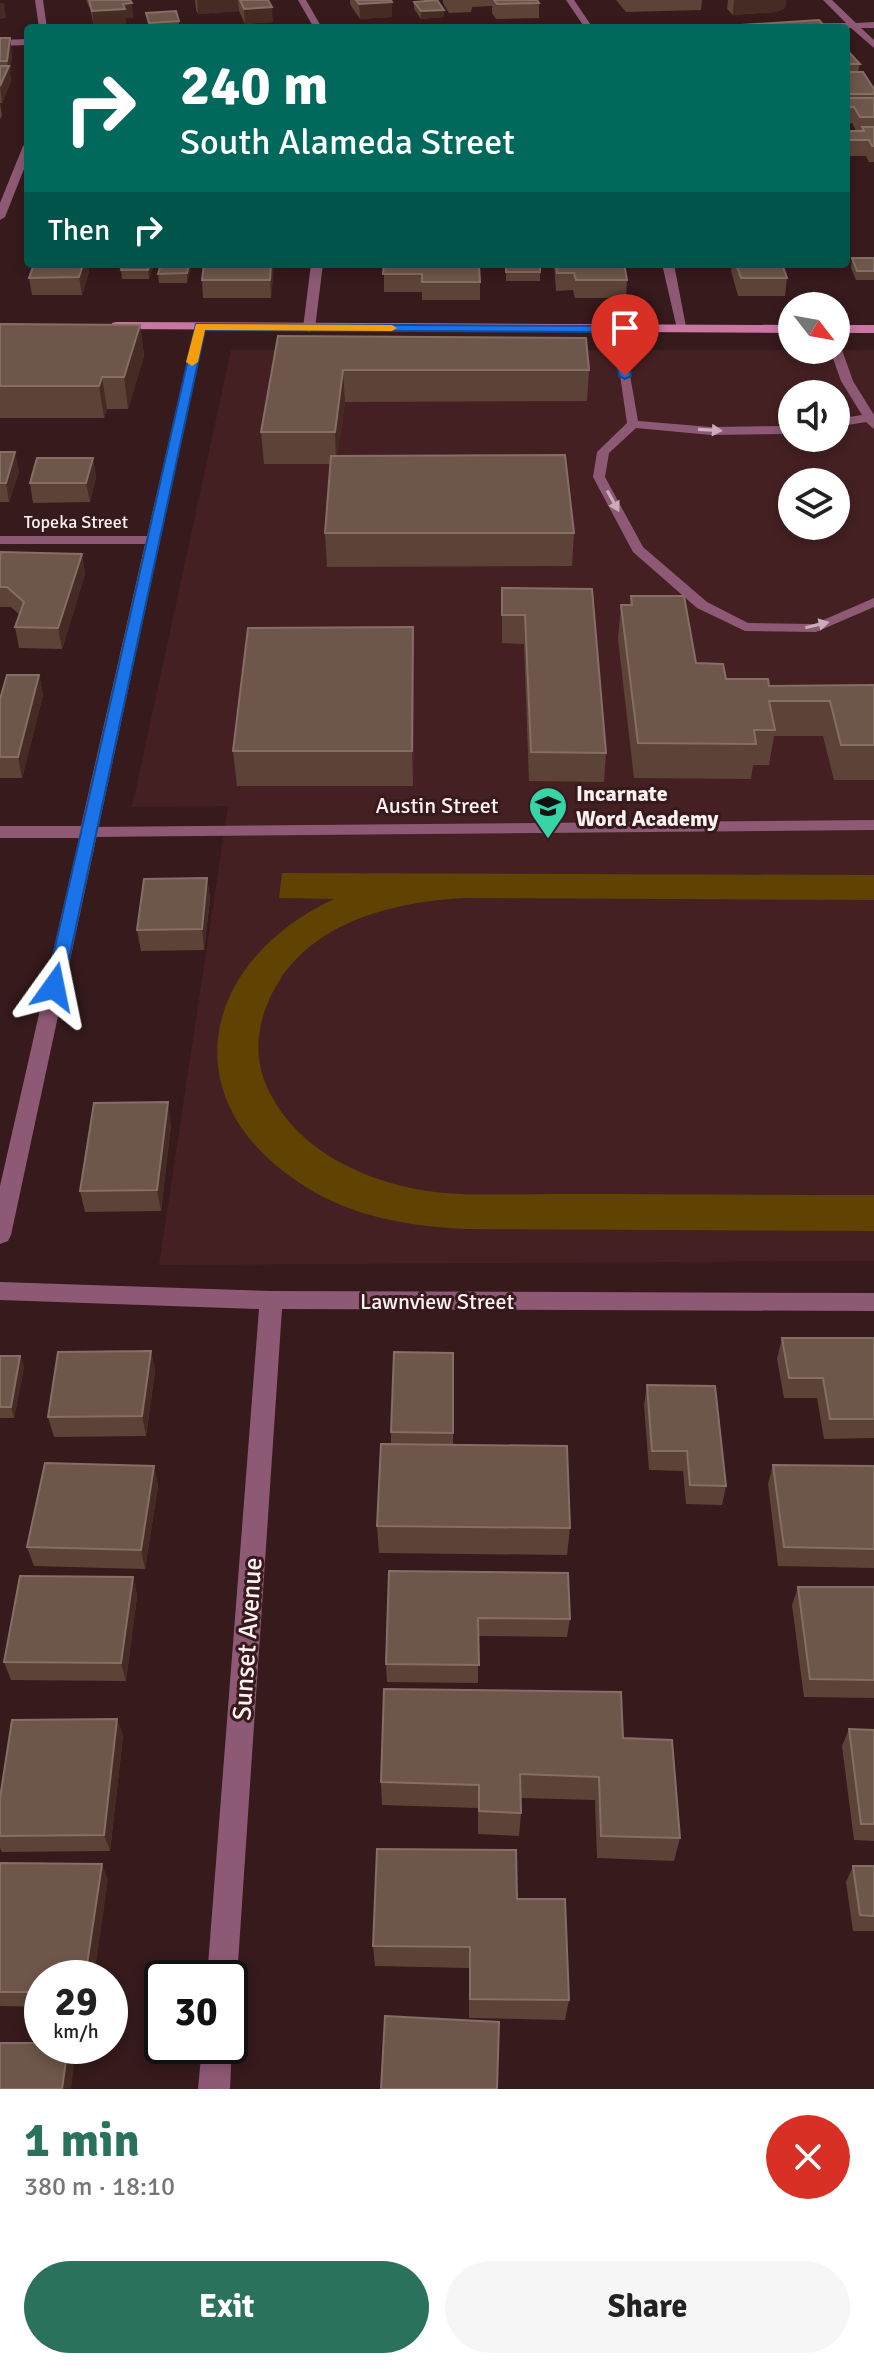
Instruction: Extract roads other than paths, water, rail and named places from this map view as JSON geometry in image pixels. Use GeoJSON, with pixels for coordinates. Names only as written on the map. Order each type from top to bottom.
{"type":"FeatureCollection","features":[{"type":"Feature","properties":{"kind":"main road"},"geometry":{"type":"LineString","coordinates":[[108,326],[778,329]]}},
{"type":"Feature","properties":{"kind":"main road"},"geometry":{"type":"LineString","coordinates":[[850,329],[874,329]]}},
{"type":"Feature","properties":{"kind":"street"},"geometry":{"type":"LineString","coordinates":[[39,0],[42,24]]}},
{"type":"Feature","properties":{"kind":"street"},"geometry":{"type":"LineString","coordinates":[[302,0],[316,24]]}},
{"type":"Feature","properties":{"kind":"street"},"geometry":{"type":"LineString","coordinates":[[570,0],[586,24]]}},
{"type":"Feature","properties":{"kind":"street"},"geometry":{"type":"LineString","coordinates":[[827,0],[874,45]]}},
{"type":"Feature","properties":{"kind":"street"},"geometry":{"type":"LineString","coordinates":[[850,25],[874,25]]}},
{"type":"Feature","properties":{"kind":"street"},"geometry":{"type":"LineString","coordinates":[[0,43],[24,42]]}},
{"type":"Feature","properties":{"kind":"street"},"geometry":{"type":"LineString","coordinates":[[0,217],[24,156]]}},
{"type":"Feature","properties":{"kind":"street"},"geometry":{"type":"LineString","coordinates":[[309,328],[316,268]]}},
{"type":"Feature","properties":{"kind":"street"},"geometry":{"type":"LineString","coordinates":[[669,268],[683,329]]}},
{"type":"Feature","properties":{"kind":"street"},"geometry":{"type":"LineString","coordinates":[[0,1235],[200,327]]}},
{"type":"Feature","properties":{"kind":"street","name":"Topeka Street"},"geometry":{"type":"LineString","coordinates":[[0,540],[153,540]]}},
{"type":"Feature","properties":{"kind":"street","name":"Austin Street"},"geometry":{"type":"LineString","coordinates":[[0,832],[88,832]]}},
{"type":"Feature","properties":{"kind":"street","name":"Lawnview Street"},"geometry":{"type":"LineString","coordinates":[[0,1291],[271,1300],[874,1302]]}},
{"type":"Feature","properties":{"kind":"street","name":"Sunset Avenue"},"geometry":{"type":"LineString","coordinates":[[223,1960],[271,1300]]}},
{"type":"Feature","properties":{"kind":"street"},"geometry":{"type":"LineString","coordinates":[[214,2089],[216,2064]]}},
{"type":"Feature","properties":{"kind":"lane"},"geometry":{"type":"LineString","coordinates":[[617,329],[633,424]]}},
{"type":"Feature","properties":{"kind":"lane"},"geometry":{"type":"LineString","coordinates":[[841,364],[847,381],[871,422],[850,423]]}},
{"type":"Feature","properties":{"kind":"lane"},"geometry":{"type":"LineString","coordinates":[[778,430],[711,431],[633,424],[603,452],[599,477],[638,549],[702,605],[745,627],[816,628],[874,602]]}},
{"type":"Feature","properties":{"kind":"lane","name":"Austin Street"},"geometry":{"type":"LineString","coordinates":[[88,832],[874,825]]}},
{"type":"Feature","properties":{"kind":"place","name":"Incarnate Word Academy"},"geometry":{"type":"Point","coordinates":[548,840]}}]}
